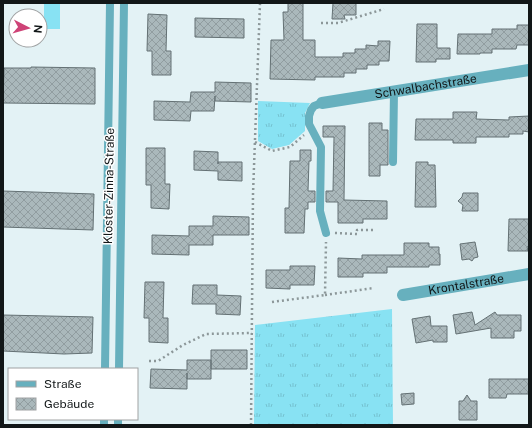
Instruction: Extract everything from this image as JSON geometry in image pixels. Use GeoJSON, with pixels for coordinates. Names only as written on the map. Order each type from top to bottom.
{"type":"FeatureCollection","features":[{"type":"Feature","properties":{"kind":"street","name":"Schwalbachstraße"},"geometry":{"type":"LineString","coordinates":[[322,103],[529,70]]}},
{"type":"Feature","properties":{"kind":"street","name":"Krontalstraße"},"geometry":{"type":"LineString","coordinates":[[403,295],[529,274]]}},
{"type":"Feature","properties":{"kind":"lane","name":"Kloster-Zinna-Straße"},"geometry":{"type":"LineString","coordinates":[[105,368],[110,3]]}},
{"type":"Feature","properties":{"kind":"lane","name":"Kloster-Zinna-Straße"},"geometry":{"type":"LineString","coordinates":[[119,368],[124,3]]}},
{"type":"Feature","properties":{"kind":"lane"},"geometry":{"type":"LineString","coordinates":[[393,162],[394,91]]}},
{"type":"Feature","properties":{"kind":"lane"},"geometry":{"type":"LineString","coordinates":[[322,103],[314,106],[311,110],[309,124],[321,147],[320,211],[326,233]]}},
{"type":"Feature","properties":{"kind":"path"},"geometry":{"type":"LineString","coordinates":[[250,425],[255,142],[260,3]]}},
{"type":"Feature","properties":{"kind":"path"},"geometry":{"type":"LineString","coordinates":[[321,23],[338,23],[384,9]]}},
{"type":"Feature","properties":{"kind":"path"},"geometry":{"type":"LineString","coordinates":[[255,142],[272,151],[290,147],[312,129]]}},
{"type":"Feature","properties":{"kind":"path"},"geometry":{"type":"LineString","coordinates":[[325,295],[326,233],[357,234],[357,230],[374,230]]}},
{"type":"Feature","properties":{"kind":"path"},"geometry":{"type":"LineString","coordinates":[[272,302],[374,288]]}},
{"type":"Feature","properties":{"kind":"path"},"geometry":{"type":"LineString","coordinates":[[149,361],[158,361],[183,345],[206,334],[252,333]]}},
{"type":"Feature","properties":{"kind":"green space"},"geometry":{"type":"Polygon","coordinates":[[[44,3],[60,3],[60,29],[48,29],[48,8],[44,8],[44,3]]]}},
{"type":"Feature","properties":{"kind":"green space"},"geometry":{"type":"Polygon","coordinates":[[[258,101],[310,103],[305,113],[305,131],[289,145],[272,149],[258,141],[258,101]]]}},
{"type":"Feature","properties":{"kind":"green space"},"geometry":{"type":"Polygon","coordinates":[[[392,309],[393,425],[254,425],[255,325],[392,309]]]}},
{"type":"Feature","properties":{"kind":"building"},"geometry":{"type":"Polygon","coordinates":[[[288,3],[303,3],[303,40],[315,40],[315,57],[343,57],[343,53],[355,53],[355,49],[366,49],[366,45],[378,46],[378,41],[390,41],[389,61],[379,61],[379,65],[367,65],[367,69],[356,69],[356,73],[344,73],[344,77],[315,77],[315,80],[270,79],[271,40],[284,40],[283,12],[288,12],[288,3]]]}},
{"type":"Feature","properties":{"kind":"building"},"geometry":{"type":"Polygon","coordinates":[[[333,3],[356,3],[356,15],[344,15],[345,19],[332,19],[333,3]]]}},
{"type":"Feature","properties":{"kind":"building"},"geometry":{"type":"Polygon","coordinates":[[[148,14],[167,15],[166,51],[171,51],[171,75],[152,75],[152,51],[147,51],[148,14]]]}},
{"type":"Feature","properties":{"kind":"building"},"geometry":{"type":"Polygon","coordinates":[[[195,18],[244,19],[244,38],[195,37],[195,18]]]}},
{"type":"Feature","properties":{"kind":"building"},"geometry":{"type":"Polygon","coordinates":[[[417,24],[437,24],[437,48],[450,48],[450,59],[436,59],[436,62],[416,62],[417,24]]]}},
{"type":"Feature","properties":{"kind":"building"},"geometry":{"type":"Polygon","coordinates":[[[517,25],[529,25],[529,45],[517,45],[516,49],[492,49],[492,53],[457,54],[458,34],[492,34],[492,29],[517,29],[517,25]]]}},
{"type":"Feature","properties":{"kind":"building"},"geometry":{"type":"Polygon","coordinates":[[[4,68],[95,68],[95,104],[3,103],[4,68]]]}},
{"type":"Feature","properties":{"kind":"building"},"geometry":{"type":"Polygon","coordinates":[[[215,82],[251,83],[251,102],[215,101],[215,96],[214,111],[191,111],[190,121],[154,120],[154,101],[190,102],[191,92],[215,92],[215,82]]]}},
{"type":"Feature","properties":{"kind":"building"},"geometry":{"type":"Polygon","coordinates":[[[453,112],[477,112],[476,119],[509,120],[509,117],[529,116],[529,132],[523,131],[523,134],[509,134],[509,137],[476,137],[476,143],[453,143],[453,140],[415,140],[416,119],[453,119],[453,112]]]}},
{"type":"Feature","properties":{"kind":"building"},"geometry":{"type":"Polygon","coordinates":[[[369,123],[382,123],[382,130],[388,130],[388,165],[380,165],[380,176],[369,176],[369,123]]]}},
{"type":"Feature","properties":{"kind":"building"},"geometry":{"type":"Polygon","coordinates":[[[323,126],[345,126],[344,200],[387,201],[387,219],[363,219],[363,223],[338,223],[338,202],[326,202],[326,191],[333,191],[334,137],[323,137],[323,126]]]}},
{"type":"Feature","properties":{"kind":"building"},"geometry":{"type":"Polygon","coordinates":[[[146,148],[165,148],[165,184],[170,184],[169,209],[151,208],[151,185],[146,185],[146,148]]]}},
{"type":"Feature","properties":{"kind":"building"},"geometry":{"type":"Polygon","coordinates":[[[300,150],[311,150],[308,191],[315,191],[315,202],[308,202],[308,209],[305,209],[304,233],[285,233],[285,208],[289,208],[290,161],[300,161],[300,150]]]}},
{"type":"Feature","properties":{"kind":"building"},"geometry":{"type":"Polygon","coordinates":[[[194,151],[218,152],[218,162],[242,162],[242,181],[218,180],[218,171],[194,170],[194,151]]]}},
{"type":"Feature","properties":{"kind":"building"},"geometry":{"type":"Polygon","coordinates":[[[416,162],[428,162],[428,165],[435,165],[436,207],[415,207],[416,162]]]}},
{"type":"Feature","properties":{"kind":"building"},"geometry":{"type":"Polygon","coordinates":[[[3,191],[94,194],[93,230],[3,227],[3,191]]]}},
{"type":"Feature","properties":{"kind":"building"},"geometry":{"type":"Polygon","coordinates":[[[463,193],[478,193],[478,211],[462,211],[463,205],[458,201],[462,197],[463,193]]]}},
{"type":"Feature","properties":{"kind":"building"},"geometry":{"type":"Polygon","coordinates":[[[213,216],[249,217],[249,235],[213,235],[213,245],[189,245],[189,255],[152,254],[152,235],[189,236],[189,226],[213,226],[213,216]]]}},
{"type":"Feature","properties":{"kind":"building"},"geometry":{"type":"Polygon","coordinates":[[[509,219],[529,219],[528,251],[508,251],[509,219]]]}},
{"type":"Feature","properties":{"kind":"building"},"geometry":{"type":"Polygon","coordinates":[[[475,242],[478,257],[474,258],[472,261],[469,259],[462,260],[460,244],[475,242]]]}},
{"type":"Feature","properties":{"kind":"building"},"geometry":{"type":"Polygon","coordinates":[[[404,243],[429,243],[429,247],[439,247],[440,265],[429,265],[429,267],[387,267],[387,273],[363,273],[363,277],[338,277],[338,258],[362,259],[362,255],[404,255],[404,243]]]}},
{"type":"Feature","properties":{"kind":"building"},"geometry":{"type":"Polygon","coordinates":[[[290,266],[315,266],[314,285],[290,285],[290,289],[266,288],[266,270],[290,270],[290,266]]]}},
{"type":"Feature","properties":{"kind":"building"},"geometry":{"type":"Polygon","coordinates":[[[145,282],[164,282],[163,318],[168,318],[168,343],[149,342],[149,318],[144,318],[145,282]]]}},
{"type":"Feature","properties":{"kind":"building"},"geometry":{"type":"Polygon","coordinates":[[[193,285],[217,285],[217,295],[241,296],[240,315],[216,314],[216,304],[192,304],[193,285]]]}},
{"type":"Feature","properties":{"kind":"building"},"geometry":{"type":"Polygon","coordinates":[[[472,312],[475,325],[495,312],[497,315],[521,315],[521,331],[514,331],[514,338],[491,338],[491,328],[456,334],[453,315],[472,312]]]}},
{"type":"Feature","properties":{"kind":"building"},"geometry":{"type":"Polygon","coordinates":[[[3,315],[93,317],[92,353],[64,354],[3,351],[3,315]]]}},
{"type":"Feature","properties":{"kind":"building"},"geometry":{"type":"Polygon","coordinates":[[[430,316],[431,326],[447,326],[447,342],[433,342],[433,340],[416,343],[412,319],[430,316]]]}},
{"type":"Feature","properties":{"kind":"building"},"geometry":{"type":"Polygon","coordinates":[[[211,350],[247,350],[247,369],[211,369],[211,350]]]}},
{"type":"Feature","properties":{"kind":"building"},"geometry":{"type":"Polygon","coordinates":[[[187,360],[211,360],[211,379],[187,379],[187,389],[150,388],[151,369],[187,370],[187,360]]]}},
{"type":"Feature","properties":{"kind":"building"},"geometry":{"type":"Polygon","coordinates":[[[489,379],[529,379],[529,394],[507,394],[506,398],[489,398],[489,379]]]}},
{"type":"Feature","properties":{"kind":"building"},"geometry":{"type":"Polygon","coordinates":[[[414,393],[414,404],[402,405],[401,394],[414,393]]]}},
{"type":"Feature","properties":{"kind":"building"},"geometry":{"type":"Polygon","coordinates":[[[467,395],[471,401],[477,401],[477,420],[459,420],[459,401],[463,401],[467,395]]]}}]}
